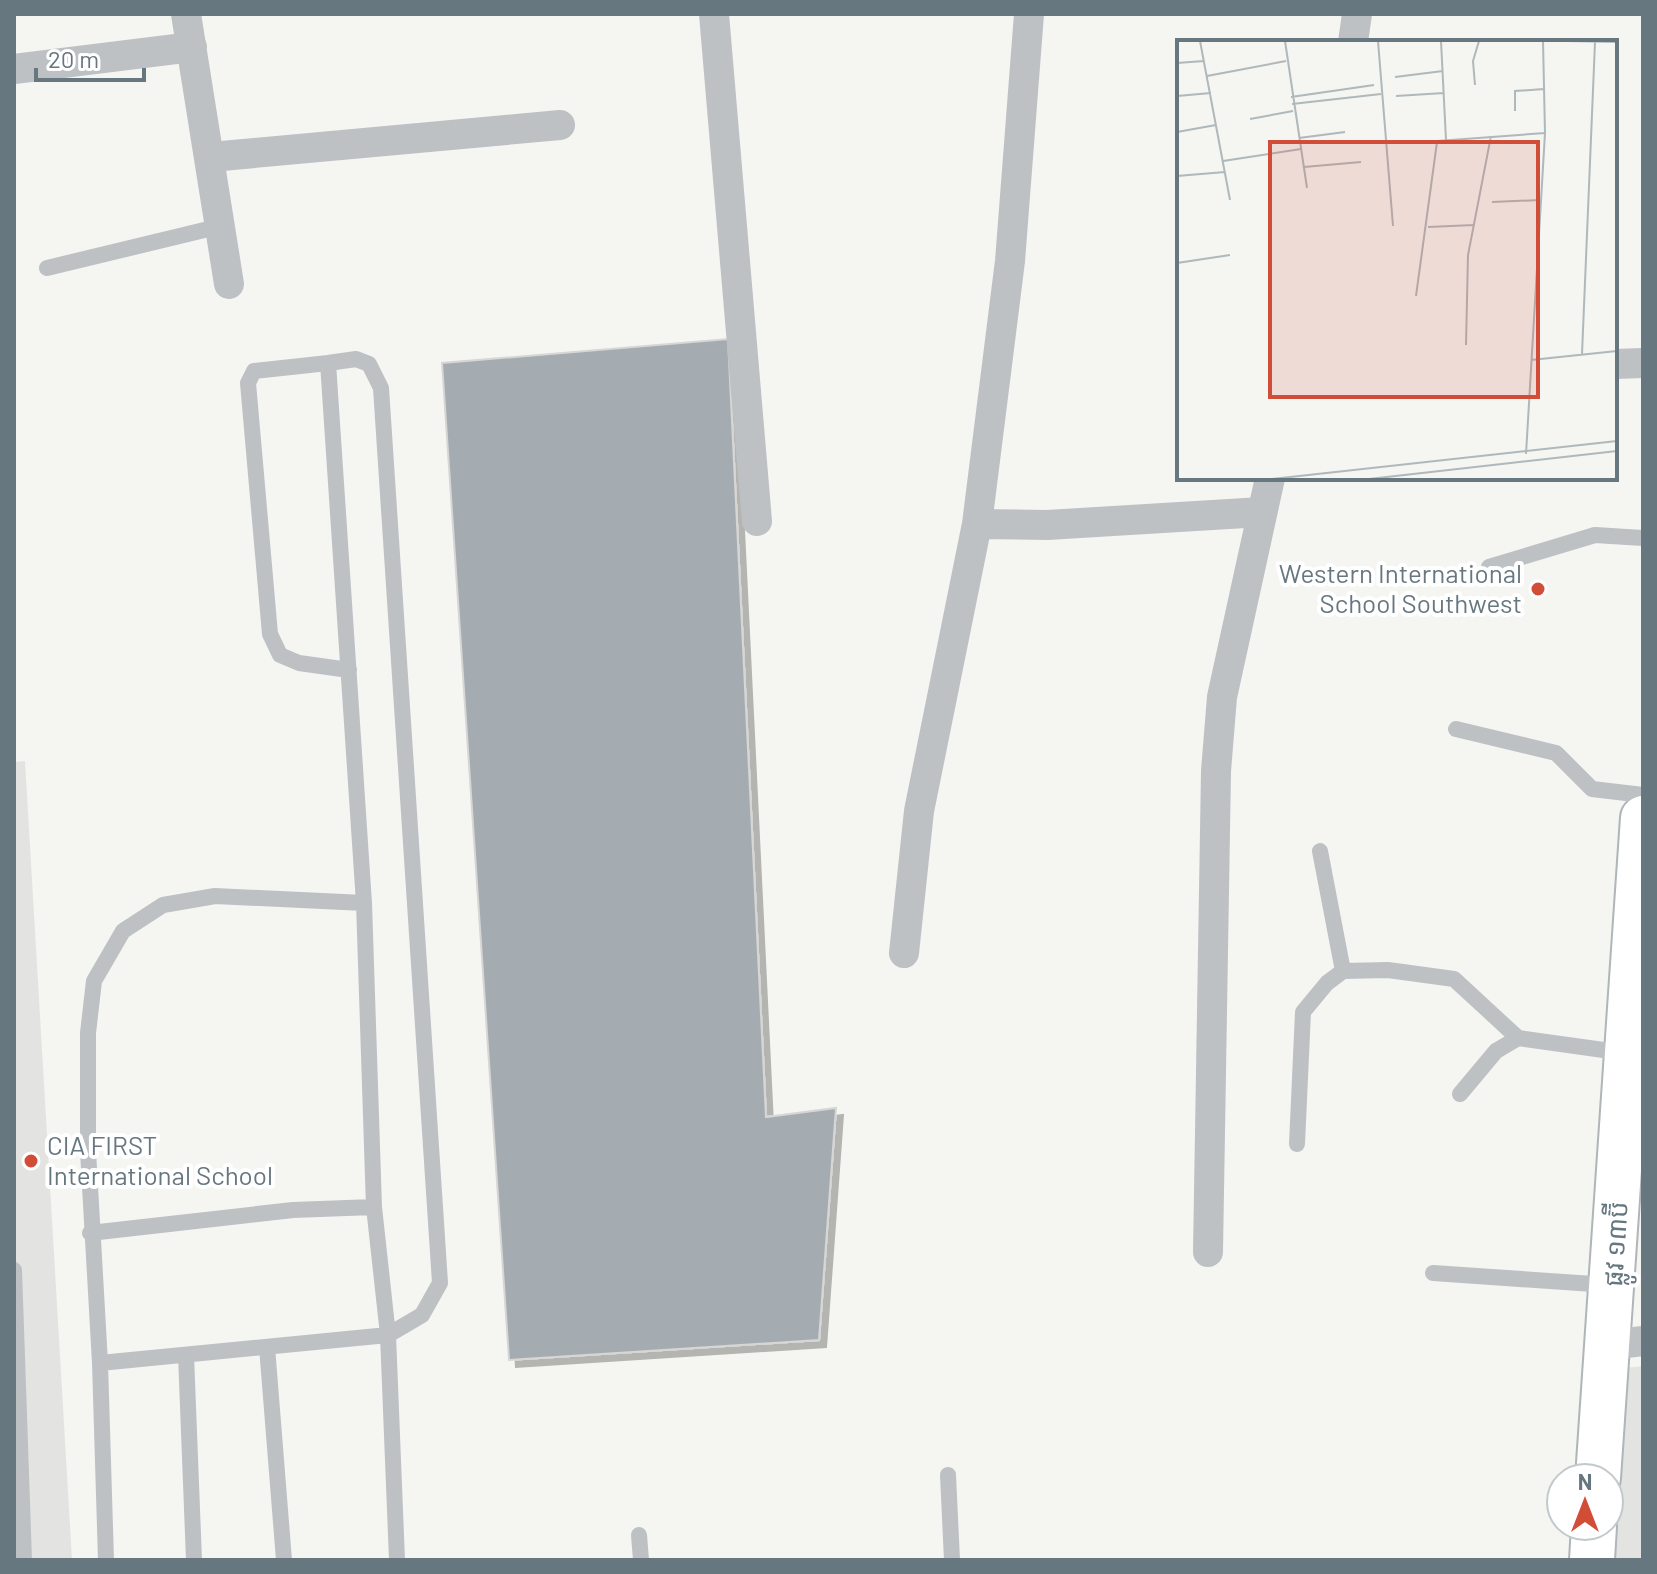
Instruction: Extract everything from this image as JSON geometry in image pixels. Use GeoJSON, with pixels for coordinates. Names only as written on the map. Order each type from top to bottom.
{"type":"FeatureCollection","features":[{"type":"Feature","properties":{"kind":"street"},"geometry":{"type":"LineString","coordinates":[[186,14],[229,284]]}},
{"type":"Feature","properties":{"kind":"street"},"geometry":{"type":"LineString","coordinates":[[714,14],[757,521]]}},
{"type":"Feature","properties":{"kind":"street"},"geometry":{"type":"LineString","coordinates":[[904,953],[919,811],[977,524],[1010,261],[1029,14]]}},
{"type":"Feature","properties":{"kind":"street"},"geometry":{"type":"LineString","coordinates":[[1353,40],[1357,14]]}},
{"type":"Feature","properties":{"kind":"street"},"geometry":{"type":"LineString","coordinates":[[14,69],[192,47]]}},
{"type":"Feature","properties":{"kind":"street"},"geometry":{"type":"LineString","coordinates":[[211,157],[560,125]]}},
{"type":"Feature","properties":{"kind":"street"},"geometry":{"type":"LineString","coordinates":[[1617,364],[1643,363]]}},
{"type":"Feature","properties":{"kind":"street"},"geometry":{"type":"LineString","coordinates":[[1208,1252],[1216,771],[1222,697],[1270,480]]}},
{"type":"Feature","properties":{"kind":"street"},"geometry":{"type":"LineString","coordinates":[[977,524],[1047,525],[1262,512]]}},
{"type":"Feature","properties":{"kind":"street","name":"ផ្លូវ ១៣ប៊ី"},"geometry":{"type":"LineString","coordinates":[[1601,1462],[1626,1343],[1614,1285],[1643,818]]}},
{"type":"Feature","properties":{"kind":"lane"},"geometry":{"type":"LineString","coordinates":[[47,268],[221,226]]}},
{"type":"Feature","properties":{"kind":"lane"},"geometry":{"type":"LineString","coordinates":[[100,1363],[388,1335],[422,1315],[440,1283],[381,388],[369,364],[356,359],[254,371],[248,383],[270,634],[280,655],[299,663],[349,670]]}},
{"type":"Feature","properties":{"kind":"lane"},"geometry":{"type":"LineString","coordinates":[[328,363],[364,903],[374,1207],[388,1335],[397,1560]]}},
{"type":"Feature","properties":{"kind":"lane"},"geometry":{"type":"LineString","coordinates":[[1489,567],[1595,535],[1643,538]]}},
{"type":"Feature","properties":{"kind":"lane"},"geometry":{"type":"LineString","coordinates":[[1456,729],[1556,753],[1592,789],[1643,795]]}},
{"type":"Feature","properties":{"kind":"lane"},"geometry":{"type":"LineString","coordinates":[[1320,851],[1343,971]]}},
{"type":"Feature","properties":{"kind":"lane"},"geometry":{"type":"LineString","coordinates":[[106,1560],[100,1363],[90,1233],[88,1033],[94,981],[123,931],[163,905],[215,896],[364,903]]}},
{"type":"Feature","properties":{"kind":"lane"},"geometry":{"type":"LineString","coordinates":[[1297,1144],[1303,1012],[1327,983],[1343,971],[1388,970],[1454,979],[1518,1038],[1628,1053]]}},
{"type":"Feature","properties":{"kind":"lane"},"geometry":{"type":"LineString","coordinates":[[1460,1094],[1496,1051],[1518,1038]]}},
{"type":"Feature","properties":{"kind":"lane"},"geometry":{"type":"LineString","coordinates":[[90,1233],[293,1210],[374,1207]]}},
{"type":"Feature","properties":{"kind":"lane"},"geometry":{"type":"LineString","coordinates":[[14,1270],[18,1526],[24,1560]]}},
{"type":"Feature","properties":{"kind":"lane"},"geometry":{"type":"LineString","coordinates":[[1433,1273],[1614,1285]]}},
{"type":"Feature","properties":{"kind":"lane"},"geometry":{"type":"LineString","coordinates":[[267,1347],[284,1560]]}},
{"type":"Feature","properties":{"kind":"lane"},"geometry":{"type":"LineString","coordinates":[[186,1355],[194,1560]]}},
{"type":"Feature","properties":{"kind":"lane"},"geometry":{"type":"LineString","coordinates":[[948,1475],[952,1560]]}},
{"type":"Feature","properties":{"kind":"lane"},"geometry":{"type":"LineString","coordinates":[[639,1535],[641,1560]]}},
{"type":"Feature","properties":{"kind":"shaded area","name":"CIA FIRST International School"},"geometry":{"type":"Polygon","coordinates":[[[25,761],[72,1560],[14,1560],[14,762],[25,761]]]}},
{"type":"Feature","properties":{"kind":"shaded area"},"geometry":{"type":"Polygon","coordinates":[[[1643,1366],[1643,1560],[1609,1560],[1610,1542],[1625,1542],[1625,1462],[1617,1462],[1625,1368],[1643,1366]]]}},
{"type":"Feature","properties":{"kind":"building"},"geometry":{"type":"Polygon","coordinates":[[[728,339],[766,1117],[836,1108],[819,1340],[509,1360],[442,363],[728,339]]]}},
{"type":"Feature","properties":{"kind":"place","name":"Western International School Southwest"},"geometry":{"type":"Point","coordinates":[1538,589]}},
{"type":"Feature","properties":{"kind":"place","name":"CIA FIRST International School"},"geometry":{"type":"Point","coordinates":[31,1161]}}]}
